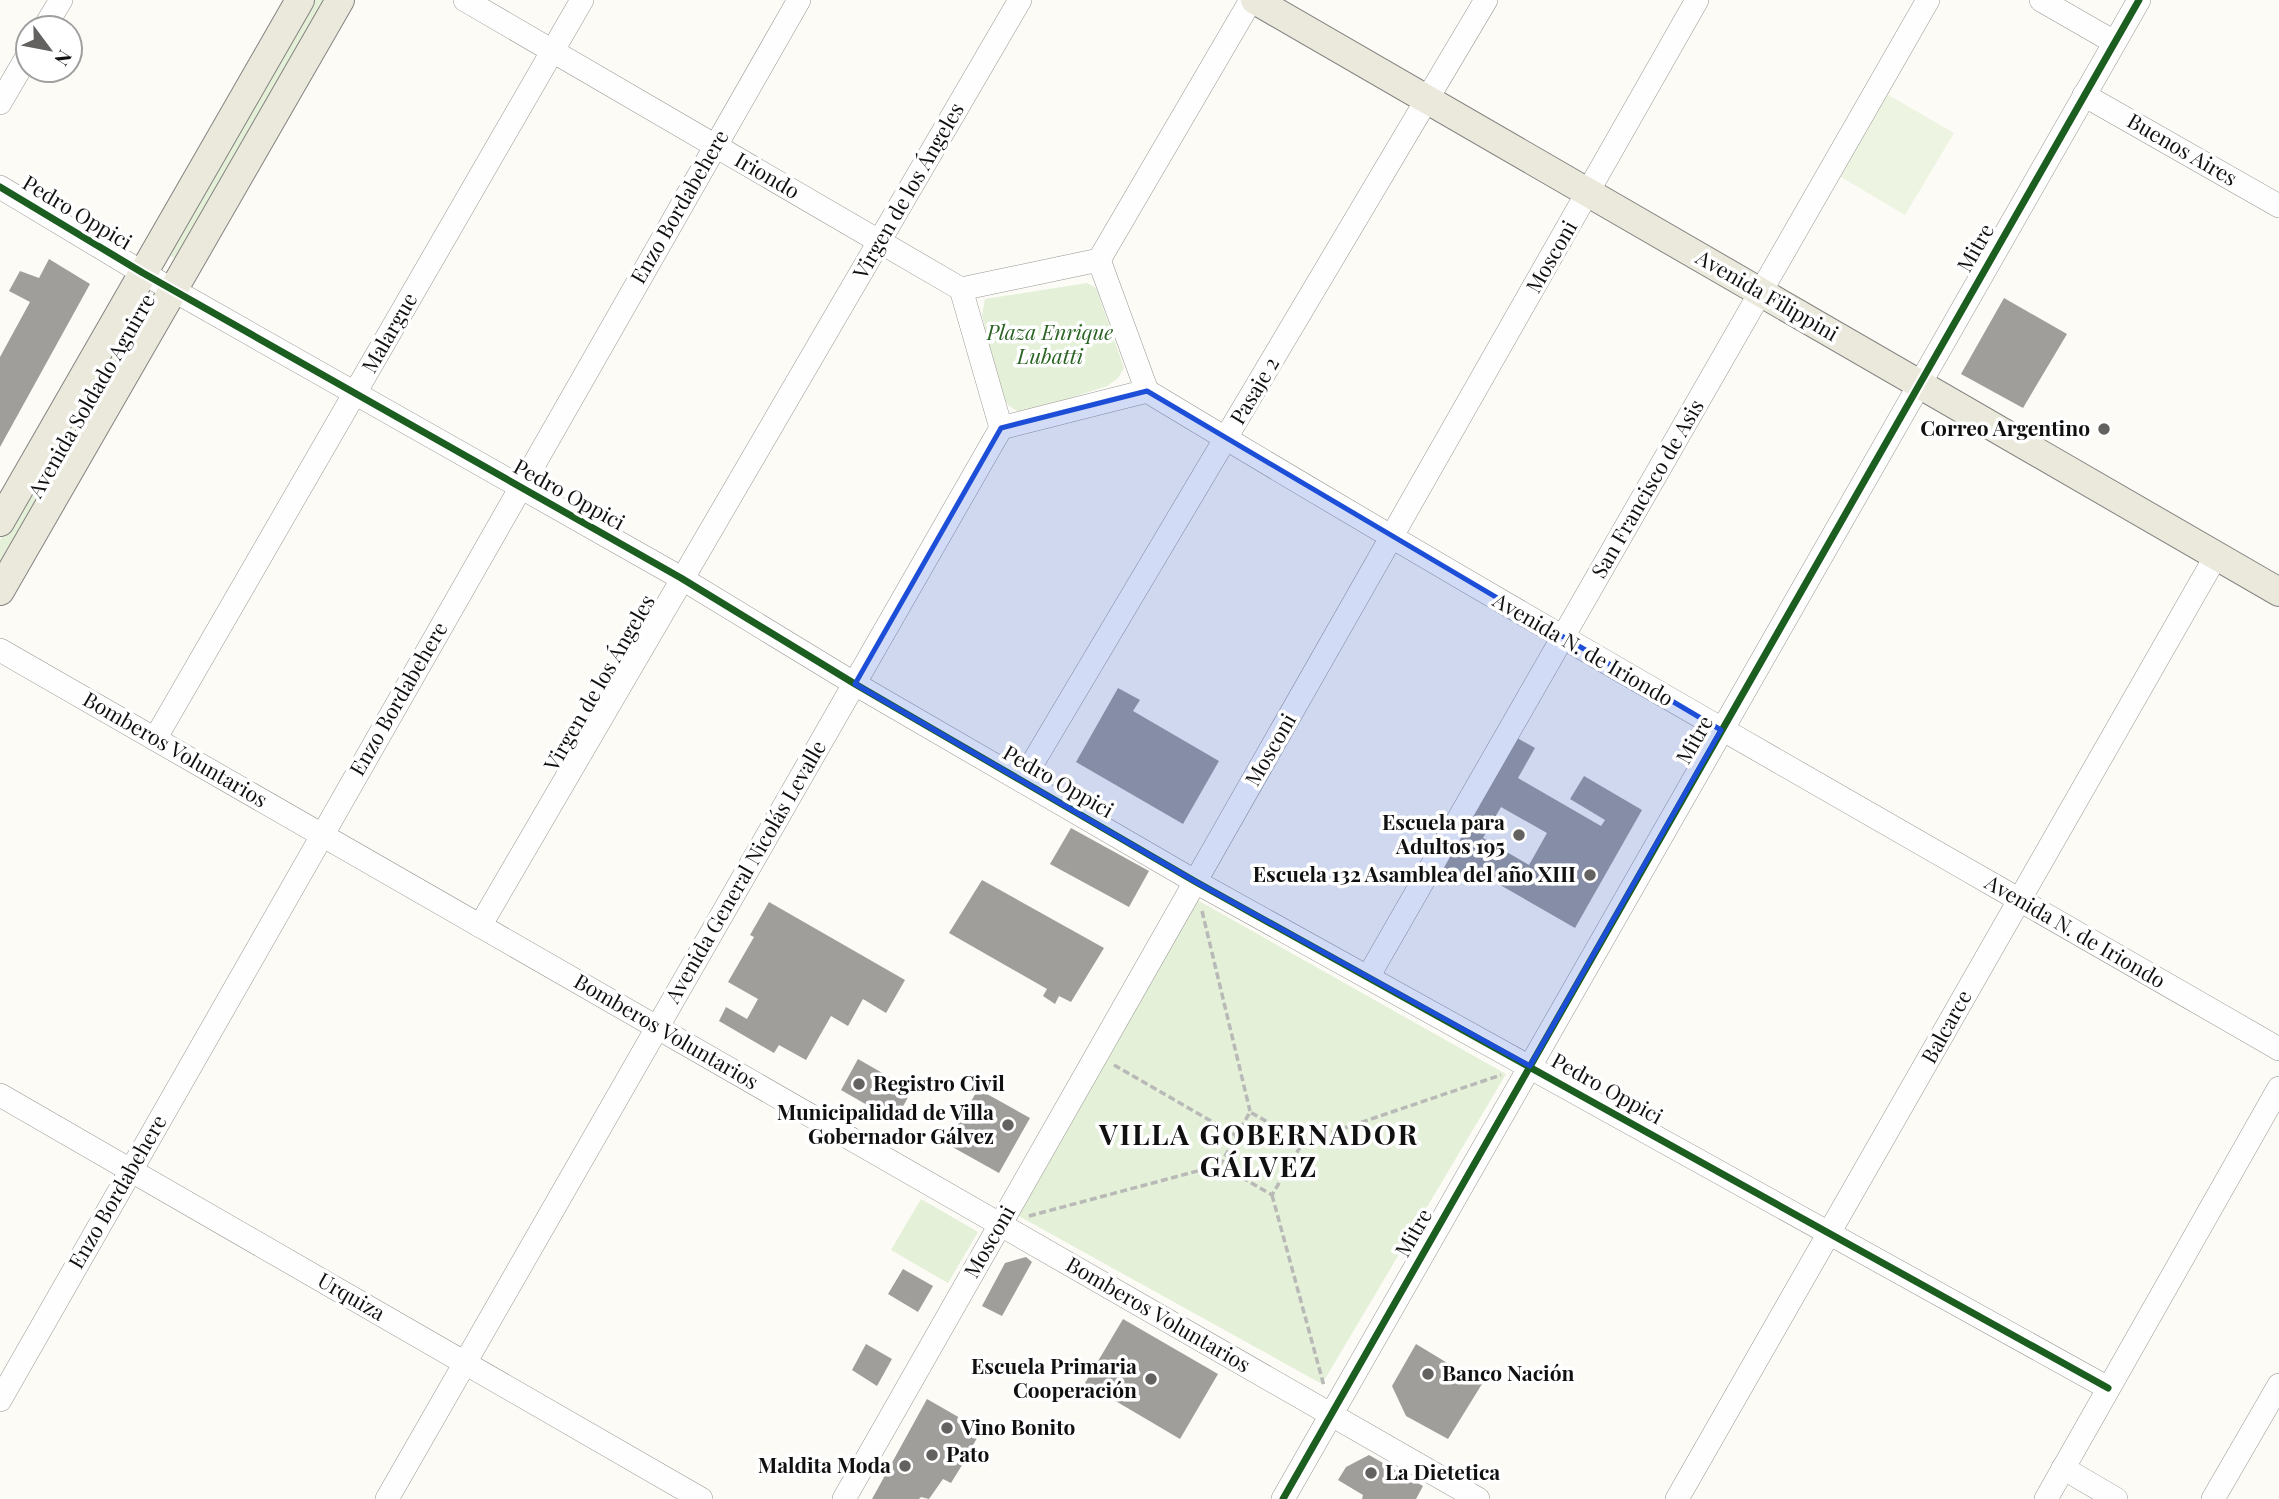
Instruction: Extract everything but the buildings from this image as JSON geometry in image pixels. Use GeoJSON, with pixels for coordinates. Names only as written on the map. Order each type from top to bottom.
{"type":"FeatureCollection","features":[{"type":"Feature","properties":{"kind":"main road","name":"Avenida Soldado Aguirre"},"geometry":{"type":"LineString","coordinates":[[0,522],[300,0]]}},
{"type":"Feature","properties":{"kind":"main road","name":"Avenida Soldado Aguirre"},"geometry":{"type":"LineString","coordinates":[[0,592],[340,0]]}},
{"type":"Feature","properties":{"kind":"main road","name":"Avenida Filippini"},"geometry":{"type":"LineString","coordinates":[[1253,0],[2279,592]]}},
{"type":"Feature","properties":{"kind":"street","name":"Iriondo"},"geometry":{"type":"LineString","coordinates":[[465,0],[961,289]]}},
{"type":"Feature","properties":{"kind":"street","name":"Malargue"},"geometry":{"type":"LineString","coordinates":[[155,739],[582,0]]}},
{"type":"Feature","properties":{"kind":"street","name":"Enzo Bordabehere"},"geometry":{"type":"LineString","coordinates":[[0,1400],[799,0]]}},
{"type":"Feature","properties":{"kind":"street","name":"Virgen de los Ángeles"},"geometry":{"type":"LineString","coordinates":[[480,926],[1020,0]]}},
{"type":"Feature","properties":{"kind":"street"},"geometry":{"type":"LineString","coordinates":[[1099,260],[1147,391],[1001,428],[961,289],[1099,260],[1253,0]]}},
{"type":"Feature","properties":{"kind":"street","name":"Pasaje 2"},"geometry":{"type":"LineString","coordinates":[[1022,781],[1486,0]]}},
{"type":"Feature","properties":{"kind":"street","name":"Mosconi"},"geometry":{"type":"LineString","coordinates":[[844,1499],[1697,0]]}},
{"type":"Feature","properties":{"kind":"street","name":"San Francisco de Asis"},"geometry":{"type":"LineString","coordinates":[[1368,977],[1927,0]]}},
{"type":"Feature","properties":{"kind":"street"},"geometry":{"type":"LineString","coordinates":[[2040,0],[2114,42]]}},
{"type":"Feature","properties":{"kind":"street","name":"Mitre"},"geometry":{"type":"LineString","coordinates":[[1283,1499],[2139,0]]}},
{"type":"Feature","properties":{"kind":"street"},"geometry":{"type":"LineString","coordinates":[[0,103],[14,79]]}},
{"type":"Feature","properties":{"kind":"street","name":"Buenos Aires"},"geometry":{"type":"LineString","coordinates":[[2084,95],[2279,206]]}},
{"type":"Feature","properties":{"kind":"street","name":"Pedro Oppici"},"geometry":{"type":"LineString","coordinates":[[0,187],[143,273],[681,578],[855,684],[1195,882],[2108,1388]]}},
{"type":"Feature","properties":{"kind":"street","name":"Avenida N. de Iriondo"},"geometry":{"type":"LineString","coordinates":[[1147,391],[1562,638],[2279,1049]]}},
{"type":"Feature","properties":{"kind":"street","name":"Avenida General Nicolás Levalle"},"geometry":{"type":"LineString","coordinates":[[387,1499],[1001,428]]}},
{"type":"Feature","properties":{"kind":"street","name":"Balcarce"},"geometry":{"type":"LineString","coordinates":[[1677,1499],[2216,555]]}},
{"type":"Feature","properties":{"kind":"street","name":"Bomberos Voluntarios"},"geometry":{"type":"LineString","coordinates":[[0,650],[1478,1499]]}},
{"type":"Feature","properties":{"kind":"street"},"geometry":{"type":"LineString","coordinates":[[2046,1499],[2279,1088]]}},
{"type":"Feature","properties":{"kind":"street","name":"Urquiza"},"geometry":{"type":"LineString","coordinates":[[0,1095],[701,1499]]}},
{"type":"Feature","properties":{"kind":"street"},"geometry":{"type":"LineString","coordinates":[[2213,1499],[2279,1385]]}},
{"type":"Feature","properties":{"kind":"street"},"geometry":{"type":"LineString","coordinates":[[2063,1468],[2116,1499]]}},
{"type":"Feature","properties":{"kind":"path"},"geometry":{"type":"LineString","coordinates":[[1000,1224],[1220,1165],[1237,1136],[1250,1112],[1195,882]]}},
{"type":"Feature","properties":{"kind":"path"},"geometry":{"type":"LineString","coordinates":[[1097,1055],[1237,1136]]}},
{"type":"Feature","properties":{"kind":"path"},"geometry":{"type":"LineString","coordinates":[[1272,1195],[1303,1142],[1530,1066]]}},
{"type":"Feature","properties":{"kind":"path"},"geometry":{"type":"LineString","coordinates":[[1250,1112],[1303,1142]]}},
{"type":"Feature","properties":{"kind":"path"},"geometry":{"type":"LineString","coordinates":[[1220,1165],[1272,1195],[1331,1415]]}},
{"type":"Feature","properties":{"kind":"highlighted area"},"geometry":{"type":"Polygon","coordinates":[[[1147,391],[1721,730],[1530,1066],[1196,882],[855,684],[1001,428],[1147,391]]]}},
{"type":"Feature","properties":{"kind":"green space"},"geometry":{"type":"Polygon","coordinates":[[[310,0],[327,0],[181,256],[174,258],[168,254],[310,0]]]}},
{"type":"Feature","properties":{"kind":"green space"},"geometry":{"type":"Polygon","coordinates":[[[1885,93],[1954,133],[1905,215],[1836,174],[1885,93]]]}},
{"type":"Feature","properties":{"kind":"green space","name":"Plaza Enrique Lubatti"},"geometry":{"type":"Polygon","coordinates":[[[1087,283],[1096,288],[1124,368],[1118,378],[1107,386],[1022,414],[1009,406],[1000,393],[982,315],[985,299],[1087,283]]]}},
{"type":"Feature","properties":{"kind":"green space"},"geometry":{"type":"Polygon","coordinates":[[[144,297],[150,300],[151,307],[0,571],[0,540],[138,300],[144,297]]]}},
{"type":"Feature","properties":{"kind":"green space"},"geometry":{"type":"Polygon","coordinates":[[[1192,897],[1506,1074],[1322,1384],[1015,1214],[1192,897]]]}},
{"type":"Feature","properties":{"kind":"green space"},"geometry":{"type":"Polygon","coordinates":[[[921,1199],[978,1232],[948,1283],[891,1250],[921,1199]]]}},
{"type":"Feature","properties":{"kind":"cycle path"},"geometry":{"type":"LineString","coordinates":[[1283,1499],[2139,0]]}},
{"type":"Feature","properties":{"kind":"cycle path"},"geometry":{"type":"LineString","coordinates":[[0,187],[143,273],[681,578],[855,684],[1196,882],[2108,1388]]}},
{"type":"Feature","properties":{"kind":"place","name":"Correo Argentino"},"geometry":{"type":"Point","coordinates":[2104,429]}},
{"type":"Feature","properties":{"kind":"place","name":"Escuela para Adultos 195"},"geometry":{"type":"Point","coordinates":[1519,835]}},
{"type":"Feature","properties":{"kind":"place","name":"Escuela 132 Asamblea del año XIII"},"geometry":{"type":"Point","coordinates":[1590,875]}},
{"type":"Feature","properties":{"kind":"place","name":"Registro Civil"},"geometry":{"type":"Point","coordinates":[859,1084]}},
{"type":"Feature","properties":{"kind":"place","name":"Municipalidad de Villa Gobernador Gálvez"},"geometry":{"type":"Point","coordinates":[1008,1125]}},
{"type":"Feature","properties":{"kind":"place","name":"Banco Nación"},"geometry":{"type":"Point","coordinates":[1428,1374]}},
{"type":"Feature","properties":{"kind":"place","name":"Escuela Primaria Cooperación"},"geometry":{"type":"Point","coordinates":[1151,1379]}},
{"type":"Feature","properties":{"kind":"place","name":"Vino Bonito"},"geometry":{"type":"Point","coordinates":[947,1428]}},
{"type":"Feature","properties":{"kind":"place","name":"Pato"},"geometry":{"type":"Point","coordinates":[932,1455]}},
{"type":"Feature","properties":{"kind":"place","name":"Maldita Moda"},"geometry":{"type":"Point","coordinates":[905,1466]}},
{"type":"Feature","properties":{"kind":"place","name":"La Dietetica"},"geometry":{"type":"Point","coordinates":[1371,1473]}},
{"type":"Feature","properties":{"kind":"district","name":"VILLA GOBERNADOR GÁLVEZ"},"geometry":{"type":"Point","coordinates":[1259,1151]}}]}
